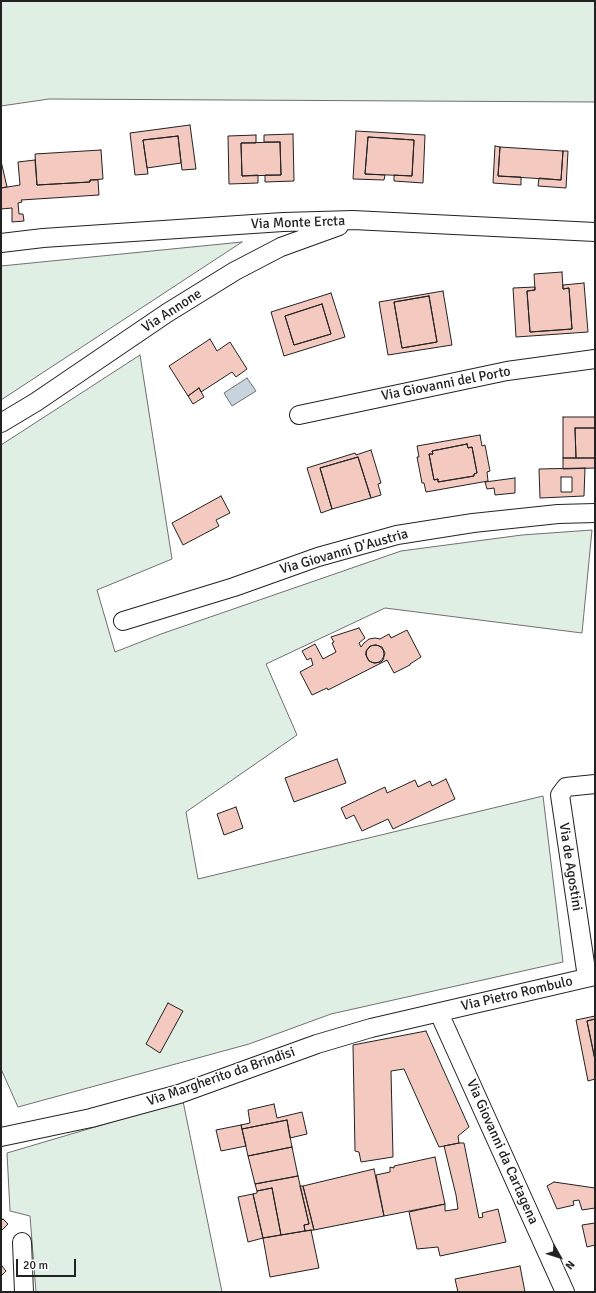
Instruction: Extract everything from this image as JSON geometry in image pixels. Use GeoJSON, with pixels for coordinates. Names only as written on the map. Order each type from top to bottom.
{"type":"FeatureCollection","features":[{"type":"Feature","properties":{"kind":"street","name":"Via Monte Ercta"},"geometry":{"type":"LineString","coordinates":[[1,243],[51,238],[283,222],[353,220],[595,232]]}},
{"type":"Feature","properties":{"kind":"street","name":"Via Annone"},"geometry":{"type":"LineString","coordinates":[[1,423],[36,402],[167,313],[235,271],[281,247],[353,220]]}},
{"type":"Feature","properties":{"kind":"street","name":"Via Giovanni del Porto"},"geometry":{"type":"LineString","coordinates":[[299,415],[507,371],[595,359]]}},
{"type":"Feature","properties":{"kind":"street","name":"Via Giovanni D'Austria"},"geometry":{"type":"LineString","coordinates":[[123,621],[397,534],[558,514],[595,513]]}},
{"type":"Feature","properties":{"kind":"street","name":"Via de Agostini"},"geometry":{"type":"LineString","coordinates":[[591,976],[560,795],[566,787],[595,784]]}},
{"type":"Feature","properties":{"kind":"street","name":"Via Pietro Rombulo"},"geometry":{"type":"LineString","coordinates":[[439,1012],[591,976]]}},
{"type":"Feature","properties":{"kind":"street","name":"Via Margherito da Brindisi"},"geometry":{"type":"LineString","coordinates":[[1,1137],[91,1118],[171,1096],[317,1044],[371,1028],[439,1012]]}},
{"type":"Feature","properties":{"kind":"street","name":"Via Giovanni da Cartagena"},"geometry":{"type":"LineString","coordinates":[[439,1012],[565,1292]]}},
{"type":"Feature","properties":{"kind":"street"},"geometry":{"type":"LineString","coordinates":[[22,1242],[24,1292]]}},
{"type":"Feature","properties":{"kind":"green space"},"geometry":{"type":"Polygon","coordinates":[[[1,1],[595,1],[595,102],[49,99],[1,106],[1,1]]]}},
{"type":"Feature","properties":{"kind":"green space"},"geometry":{"type":"Polygon","coordinates":[[[242,242],[1,400],[1,266],[242,242]]]}},
{"type":"Feature","properties":{"kind":"green space"},"geometry":{"type":"Polygon","coordinates":[[[140,355],[172,559],[97,590],[115,652],[161,634],[401,551],[522,535],[592,530],[582,633],[385,608],[266,664],[297,735],[186,812],[198,879],[543,796],[563,962],[331,1014],[249,1044],[18,1107],[1,1069],[1,445],[140,355]]]}},
{"type":"Feature","properties":{"kind":"green space"},"geometry":{"type":"Polygon","coordinates":[[[183,1101],[222,1292],[36,1292],[30,1216],[10,1211],[7,1153],[183,1101]]]}},
{"type":"Feature","properties":{"kind":"shaded area"},"geometry":{"type":"Polygon","coordinates":[[[247,378],[256,391],[232,406],[224,393],[247,378]]]}},
{"type":"Feature","properties":{"kind":"building"},"geometry":{"type":"Polygon","coordinates":[[[190,125],[196,169],[182,170],[178,136],[143,140],[148,174],[135,175],[130,133],[190,125]]]}},
{"type":"Feature","properties":{"kind":"building"},"geometry":{"type":"Polygon","coordinates":[[[356,131],[425,135],[423,183],[394,181],[394,175],[412,176],[414,140],[368,137],[365,174],[385,175],[384,180],[353,179],[356,131]]]}},
{"type":"Feature","properties":{"kind":"building"},"geometry":{"type":"Polygon","coordinates":[[[293,134],[294,181],[265,182],[265,175],[281,175],[280,142],[264,142],[264,135],[293,134]]]}},
{"type":"Feature","properties":{"kind":"building"},"geometry":{"type":"Polygon","coordinates":[[[256,135],[256,143],[241,143],[242,176],[258,175],[258,183],[229,184],[228,136],[256,135]]]}},
{"type":"Feature","properties":{"kind":"building"},"geometry":{"type":"Polygon","coordinates":[[[178,136],[181,163],[147,168],[143,140],[178,136]]]}},
{"type":"Feature","properties":{"kind":"building"},"geometry":{"type":"Polygon","coordinates":[[[368,137],[414,140],[412,176],[365,174],[368,137]]]}},
{"type":"Feature","properties":{"kind":"building"},"geometry":{"type":"Polygon","coordinates":[[[280,142],[281,175],[242,176],[241,143],[280,142]]]}},
{"type":"Feature","properties":{"kind":"building"},"geometry":{"type":"Polygon","coordinates":[[[495,146],[500,147],[498,176],[521,177],[521,185],[493,183],[495,146]]]}},
{"type":"Feature","properties":{"kind":"building"},"geometry":{"type":"Polygon","coordinates":[[[500,147],[563,151],[561,180],[498,176],[500,147]]]}},
{"type":"Feature","properties":{"kind":"building"},"geometry":{"type":"Polygon","coordinates":[[[101,150],[103,179],[90,180],[90,182],[37,185],[35,154],[101,150]]]}},
{"type":"Feature","properties":{"kind":"building"},"geometry":{"type":"Polygon","coordinates":[[[563,151],[568,151],[566,188],[538,186],[539,178],[561,180],[563,151]]]}},
{"type":"Feature","properties":{"kind":"building"},"geometry":{"type":"Polygon","coordinates":[[[35,160],[37,185],[90,182],[90,180],[98,180],[99,195],[21,200],[22,202],[18,203],[19,214],[23,214],[24,221],[12,222],[12,208],[1,209],[1,188],[20,185],[18,162],[35,160]]]}},
{"type":"Feature","properties":{"kind":"building"},"geometry":{"type":"Polygon","coordinates":[[[1,161],[7,187],[1,188],[1,161]]]}},
{"type":"Feature","properties":{"kind":"building"},"geometry":{"type":"Polygon","coordinates":[[[562,272],[563,289],[569,288],[572,329],[530,332],[527,291],[535,290],[534,274],[562,272]]]}},
{"type":"Feature","properties":{"kind":"building"},"geometry":{"type":"Polygon","coordinates":[[[584,283],[588,332],[516,337],[513,288],[535,287],[535,290],[527,291],[530,332],[572,329],[569,288],[563,289],[563,285],[584,283]]]}},
{"type":"Feature","properties":{"kind":"building"},"geometry":{"type":"Polygon","coordinates":[[[443,291],[452,345],[388,355],[379,302],[443,291]],[[429,296],[394,302],[402,348],[437,342],[429,296]]]}},
{"type":"Feature","properties":{"kind":"building"},"geometry":{"type":"Polygon","coordinates":[[[331,293],[345,337],[284,356],[271,312],[331,293]],[[322,304],[285,316],[294,345],[331,334],[322,304]]]}},
{"type":"Feature","properties":{"kind":"building"},"geometry":{"type":"Polygon","coordinates":[[[429,296],[437,342],[402,348],[394,302],[429,296]]]}},
{"type":"Feature","properties":{"kind":"building"},"geometry":{"type":"Polygon","coordinates":[[[322,304],[331,334],[294,345],[285,316],[322,304]]]}},
{"type":"Feature","properties":{"kind":"building"},"geometry":{"type":"Polygon","coordinates":[[[210,339],[217,351],[230,342],[247,369],[236,377],[232,372],[201,392],[199,388],[188,396],[169,366],[210,339]]]}},
{"type":"Feature","properties":{"kind":"building"},"geometry":{"type":"Polygon","coordinates":[[[199,388],[204,397],[193,404],[188,396],[199,388]]]}},
{"type":"Feature","properties":{"kind":"building"},"geometry":{"type":"Polygon","coordinates":[[[563,417],[595,417],[595,428],[575,428],[576,458],[563,458],[563,417]]]}},
{"type":"Feature","properties":{"kind":"building"},"geometry":{"type":"Polygon","coordinates":[[[575,428],[595,428],[595,458],[576,458],[575,428]]]}},
{"type":"Feature","properties":{"kind":"building"},"geometry":{"type":"Polygon","coordinates":[[[480,435],[482,446],[485,445],[490,471],[487,472],[488,481],[426,492],[424,483],[422,483],[417,457],[419,457],[417,446],[480,435]],[[467,444],[432,451],[433,454],[429,454],[434,480],[438,479],[438,482],[474,476],[474,474],[477,473],[472,447],[468,448],[467,444]]]}},
{"type":"Feature","properties":{"kind":"building"},"geometry":{"type":"Polygon","coordinates":[[[467,444],[468,448],[472,447],[477,473],[474,474],[474,476],[438,482],[438,479],[434,480],[429,454],[433,454],[432,451],[467,444]]]}},
{"type":"Feature","properties":{"kind":"building"},"geometry":{"type":"Polygon","coordinates":[[[371,450],[381,483],[378,484],[381,495],[371,498],[358,457],[320,468],[332,509],[321,513],[307,468],[355,453],[356,455],[371,450]]]}},
{"type":"Feature","properties":{"kind":"building"},"geometry":{"type":"Polygon","coordinates":[[[358,457],[371,498],[332,509],[320,468],[358,457]]]}},
{"type":"Feature","properties":{"kind":"building"},"geometry":{"type":"Polygon","coordinates":[[[563,458],[595,458],[595,468],[563,469],[563,458]]]}},
{"type":"Feature","properties":{"kind":"building"},"geometry":{"type":"Polygon","coordinates":[[[585,468],[584,496],[540,498],[539,469],[585,468]],[[561,477],[561,492],[572,492],[572,477],[561,477]]]}},
{"type":"Feature","properties":{"kind":"building"},"geometry":{"type":"Polygon","coordinates":[[[515,478],[515,493],[495,495],[494,488],[487,489],[485,482],[515,478]]]}},
{"type":"Feature","properties":{"kind":"building"},"geometry":{"type":"Polygon","coordinates":[[[221,496],[230,513],[216,520],[219,526],[183,545],[172,523],[221,496]]]}},
{"type":"Feature","properties":{"kind":"building"},"geometry":{"type":"Polygon","coordinates":[[[359,628],[365,638],[359,643],[361,647],[369,639],[380,639],[389,634],[391,638],[407,630],[421,657],[410,665],[394,673],[387,660],[328,690],[327,688],[312,695],[300,672],[313,665],[311,658],[307,660],[302,651],[315,644],[323,659],[336,652],[332,643],[334,642],[331,637],[359,628]],[[376,645],[370,646],[366,651],[369,661],[374,663],[381,662],[383,660],[385,653],[382,647],[376,645]]]}},
{"type":"Feature","properties":{"kind":"building"},"geometry":{"type":"Polygon","coordinates":[[[371,645],[379,645],[384,650],[382,661],[379,663],[371,663],[366,658],[366,650],[371,645]]]}},
{"type":"Feature","properties":{"kind":"building"},"geometry":{"type":"Polygon","coordinates":[[[337,759],[346,783],[294,802],[285,778],[337,759]]]}},
{"type":"Feature","properties":{"kind":"building"},"geometry":{"type":"Polygon","coordinates":[[[446,779],[455,799],[393,829],[388,819],[362,831],[354,815],[346,819],[341,808],[385,787],[387,793],[415,780],[418,787],[430,781],[432,786],[446,779]]]}},
{"type":"Feature","properties":{"kind":"building"},"geometry":{"type":"Polygon","coordinates":[[[236,807],[243,828],[224,835],[217,814],[236,807]]]}},
{"type":"Feature","properties":{"kind":"building"},"geometry":{"type":"Polygon","coordinates":[[[168,1003],[183,1011],[160,1053],[146,1044],[168,1003]]]}},
{"type":"Feature","properties":{"kind":"building"},"geometry":{"type":"Polygon","coordinates":[[[595,1016],[595,1019],[587,1021],[595,1060],[595,1079],[588,1081],[576,1020],[595,1016]]]}},
{"type":"Feature","properties":{"kind":"building"},"geometry":{"type":"Polygon","coordinates":[[[595,1019],[595,1060],[587,1021],[595,1019]]]}},
{"type":"Feature","properties":{"kind":"building"},"geometry":{"type":"Polygon","coordinates":[[[426,1031],[469,1127],[458,1136],[459,1143],[439,1147],[404,1069],[391,1071],[393,1157],[361,1162],[359,1152],[355,1151],[353,1045],[426,1031]]]}},
{"type":"Feature","properties":{"kind":"building"},"geometry":{"type":"Polygon","coordinates":[[[274,1104],[277,1118],[302,1112],[307,1134],[290,1138],[287,1120],[242,1129],[241,1125],[250,1123],[248,1110],[274,1104]]]}},
{"type":"Feature","properties":{"kind":"building"},"geometry":{"type":"Polygon","coordinates":[[[287,1120],[292,1147],[248,1156],[242,1129],[287,1120]]]}},
{"type":"Feature","properties":{"kind":"building"},"geometry":{"type":"Polygon","coordinates":[[[241,1125],[246,1146],[221,1151],[216,1130],[241,1125]]]}},
{"type":"Feature","properties":{"kind":"building"},"geometry":{"type":"Polygon","coordinates":[[[464,1143],[479,1218],[483,1217],[482,1213],[498,1209],[506,1242],[440,1256],[438,1247],[417,1249],[409,1212],[445,1204],[445,1211],[458,1209],[444,1146],[464,1143]]]}},
{"type":"Feature","properties":{"kind":"building"},"geometry":{"type":"Polygon","coordinates":[[[292,1147],[298,1176],[255,1184],[248,1156],[292,1147]]]}},
{"type":"Feature","properties":{"kind":"building"},"geometry":{"type":"Polygon","coordinates":[[[435,1157],[445,1204],[384,1216],[376,1175],[390,1172],[390,1167],[394,1168],[394,1166],[435,1157]]]}},
{"type":"Feature","properties":{"kind":"building"},"geometry":{"type":"Polygon","coordinates":[[[374,1169],[384,1216],[314,1230],[303,1186],[374,1169]]]}},
{"type":"Feature","properties":{"kind":"building"},"geometry":{"type":"Polygon","coordinates":[[[298,1176],[309,1224],[304,1225],[305,1231],[281,1235],[272,1188],[257,1191],[255,1184],[298,1176]]]}},
{"type":"Feature","properties":{"kind":"building"},"geometry":{"type":"Polygon","coordinates":[[[554,1182],[595,1188],[595,1208],[582,1210],[579,1200],[573,1201],[574,1205],[557,1209],[547,1186],[554,1182]]]}},
{"type":"Feature","properties":{"kind":"building"},"geometry":{"type":"Polygon","coordinates":[[[300,1186],[303,1186],[314,1230],[305,1231],[304,1225],[309,1224],[300,1186]]]}},
{"type":"Feature","properties":{"kind":"building"},"geometry":{"type":"Polygon","coordinates":[[[272,1188],[281,1235],[263,1238],[253,1194],[257,1193],[257,1191],[272,1188]]]}},
{"type":"Feature","properties":{"kind":"building"},"geometry":{"type":"Polygon","coordinates":[[[253,1194],[263,1238],[248,1242],[238,1197],[253,1194]]]}},
{"type":"Feature","properties":{"kind":"building"},"geometry":{"type":"Polygon","coordinates":[[[3,1219],[8,1224],[1,1231],[1,1221],[3,1219]]]}},
{"type":"Feature","properties":{"kind":"building"},"geometry":{"type":"Polygon","coordinates":[[[595,1223],[595,1245],[587,1247],[582,1225],[595,1223]]]}},
{"type":"Feature","properties":{"kind":"building"},"geometry":{"type":"Polygon","coordinates":[[[311,1230],[319,1268],[270,1277],[263,1238],[311,1230]]]}},
{"type":"Feature","properties":{"kind":"building"},"geometry":{"type":"Polygon","coordinates":[[[2,1266],[6,1271],[1,1276],[1,1267],[2,1266]]]}},
{"type":"Feature","properties":{"kind":"building"},"geometry":{"type":"Polygon","coordinates":[[[520,1266],[525,1292],[458,1292],[455,1279],[520,1266]]]}}]}
